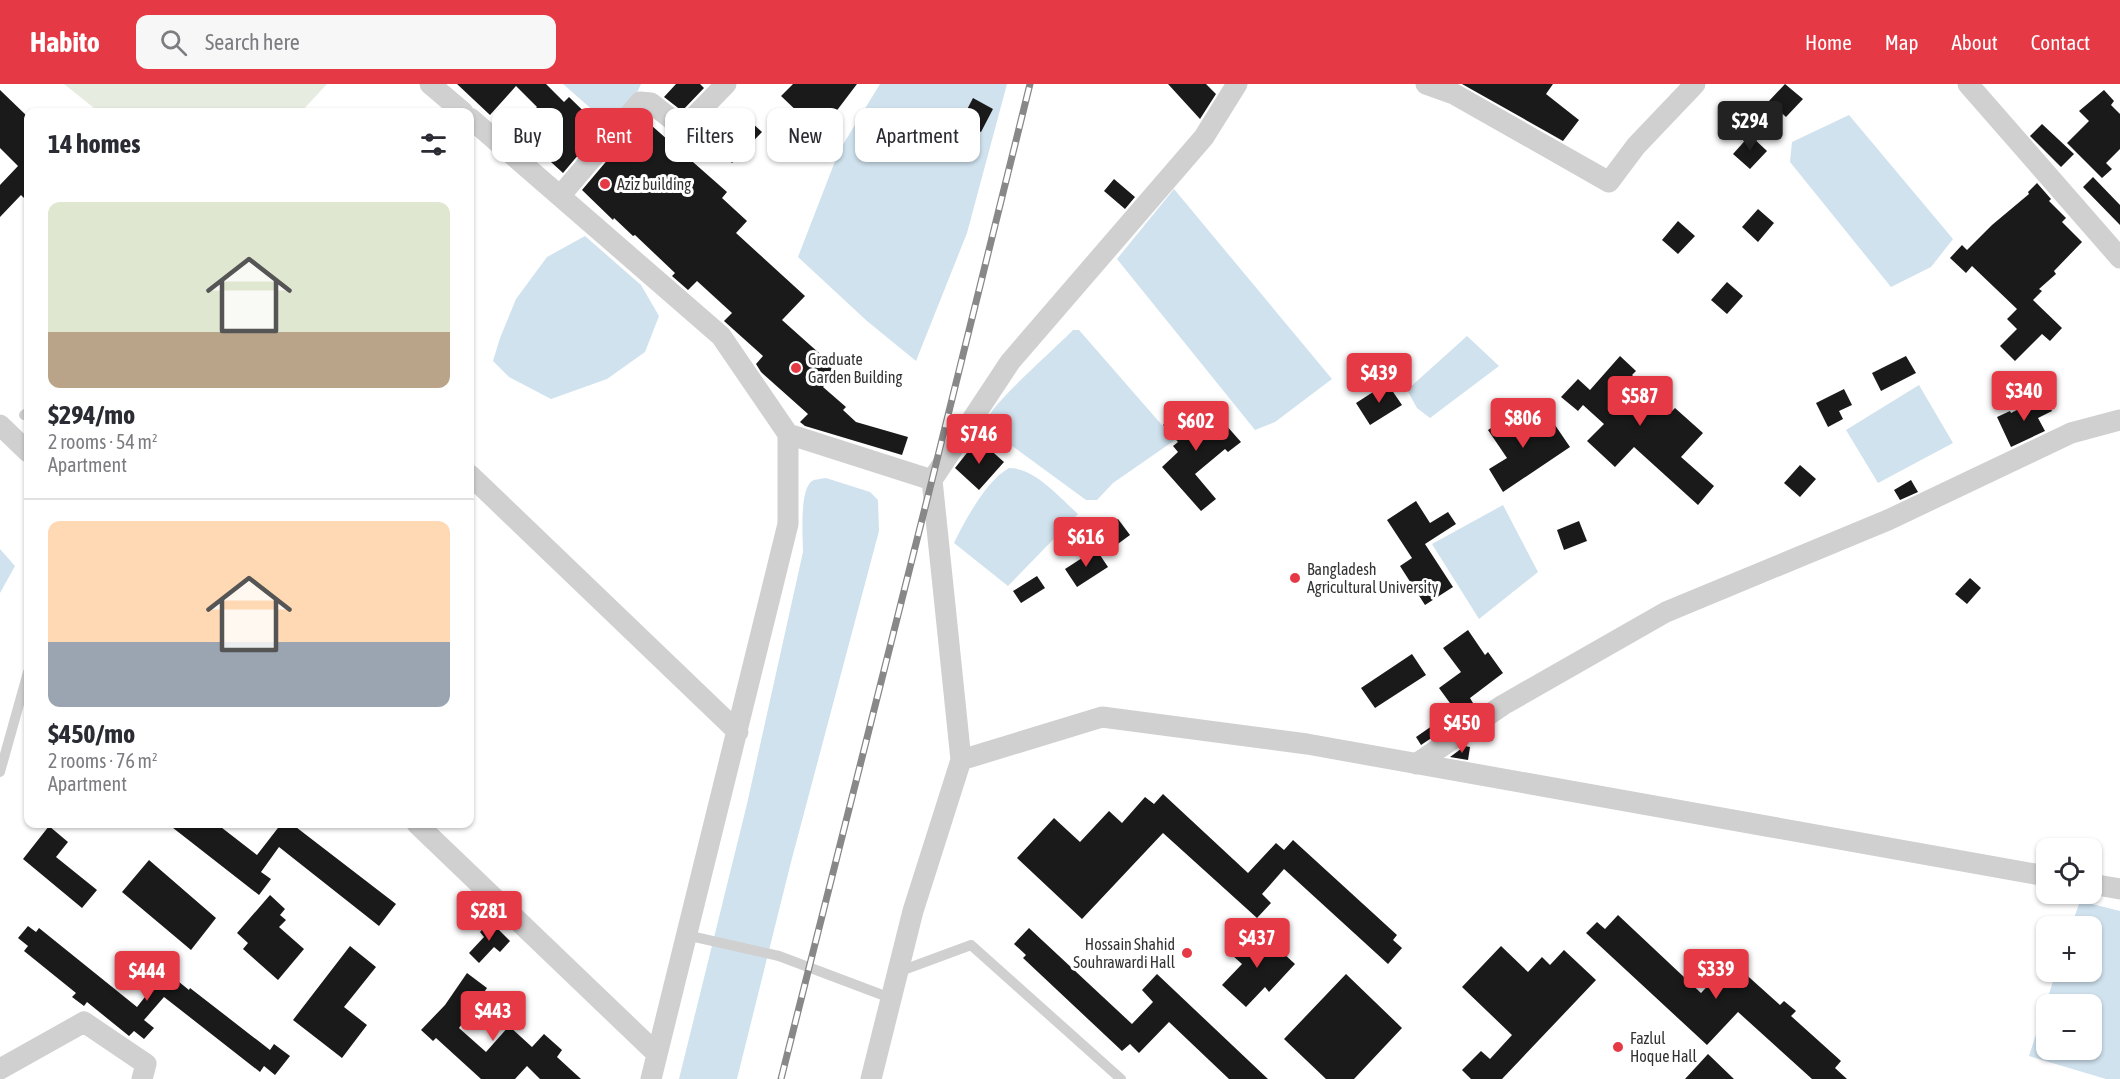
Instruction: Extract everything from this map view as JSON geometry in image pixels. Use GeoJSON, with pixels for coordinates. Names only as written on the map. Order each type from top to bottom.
{"type":"FeatureCollection","features":[{"type":"Feature","properties":{"kind":"street"},"geometry":{"type":"LineString","coordinates":[[430,84],[458,108]]}},
{"type":"Feature","properties":{"kind":"street"},"geometry":{"type":"LineString","coordinates":[[560,196],[640,102],[651,103],[683,126],[726,84]]}},
{"type":"Feature","properties":{"kind":"street"},"geometry":{"type":"LineString","coordinates":[[871,1079],[893,999],[913,912],[961,760],[932,480],[1010,362],[1204,136],[1237,84]]}},
{"type":"Feature","properties":{"kind":"street"},"geometry":{"type":"LineString","coordinates":[[1426,84],[1454,94],[1609,182],[1636,147],[1695,84]]}},
{"type":"Feature","properties":{"kind":"street"},"geometry":{"type":"LineString","coordinates":[[1968,84],[2120,258]]}},
{"type":"Feature","properties":{"kind":"street"},"geometry":{"type":"LineString","coordinates":[[474,121],[721,336],[788,434],[788,524],[738,732],[693,936],[651,1079]]}},
{"type":"Feature","properties":{"kind":"street"},"geometry":{"type":"LineString","coordinates":[[1416,764],[1503,705],[1666,612],[1888,520],[2071,433],[2120,420]]}},
{"type":"Feature","properties":{"kind":"street"},"geometry":{"type":"LineString","coordinates":[[0,425],[24,448]]}},
{"type":"Feature","properties":{"kind":"street"},"geometry":{"type":"LineString","coordinates":[[788,434],[932,480]]}},
{"type":"Feature","properties":{"kind":"street"},"geometry":{"type":"LineString","coordinates":[[474,479],[738,732]]}},
{"type":"Feature","properties":{"kind":"street"},"geometry":{"type":"LineString","coordinates":[[961,760],[1102,717],[1307,744],[2036,874]]}},
{"type":"Feature","properties":{"kind":"street"},"geometry":{"type":"LineString","coordinates":[[421,828],[657,1054]]}},
{"type":"Feature","properties":{"kind":"street"},"geometry":{"type":"LineString","coordinates":[[2102,886],[2120,889]]}},
{"type":"Feature","properties":{"kind":"street"},"geometry":{"type":"LineString","coordinates":[[13,1079],[0,1069],[84,1022],[146,1064],[142,1079]]}},
{"type":"Feature","properties":{"kind":"lane"},"geometry":{"type":"LineString","coordinates":[[0,772],[24,686]]}},
{"type":"Feature","properties":{"kind":"lane"},"geometry":{"type":"LineString","coordinates":[[693,936],[779,956],[893,999]]}},
{"type":"Feature","properties":{"kind":"lane"},"geometry":{"type":"LineString","coordinates":[[898,972],[971,945],[1121,1079]]}},
{"type":"Feature","properties":{"kind":"shaded area"},"geometry":{"type":"Polygon","coordinates":[[[64,84],[327,84],[305,108],[94,108],[64,84]]]}},
{"type":"Feature","properties":{"kind":"water"},"geometry":{"type":"Polygon","coordinates":[[[563,84],[641,84],[627,108],[590,108],[563,84]]]}},
{"type":"Feature","properties":{"kind":"water"},"geometry":{"type":"Polygon","coordinates":[[[880,84],[1007,84],[967,233],[916,361],[867,321],[798,257],[835,162],[843,162],[843,144],[855,125],[855,162],[980,162],[980,108],[865,108],[880,84]]]}},
{"type":"Feature","properties":{"kind":"water"},"geometry":{"type":"Polygon","coordinates":[[[1849,115],[1953,239],[1931,267],[1891,287],[1790,162],[1792,142],[1849,115]]]}},
{"type":"Feature","properties":{"kind":"water"},"geometry":{"type":"Polygon","coordinates":[[[1174,189],[1332,379],[1275,422],[1255,430],[1117,259],[1174,189]]]}},
{"type":"Feature","properties":{"kind":"water"},"geometry":{"type":"Polygon","coordinates":[[[585,236],[641,285],[659,316],[645,352],[607,379],[551,399],[509,377],[493,361],[516,299],[547,257],[585,236]]]}},
{"type":"Feature","properties":{"kind":"water"},"geometry":{"type":"Polygon","coordinates":[[[1073,330],[1079,330],[1175,440],[1113,483],[1097,500],[1086,500],[993,432],[987,424],[991,412],[1000,402],[1073,330]]]}},
{"type":"Feature","properties":{"kind":"water"},"geometry":{"type":"Polygon","coordinates":[[[1467,336],[1499,366],[1430,418],[1417,408],[1407,390],[1467,336]]]}},
{"type":"Feature","properties":{"kind":"water"},"geometry":{"type":"Polygon","coordinates":[[[1919,385],[1953,443],[1878,483],[1846,430],[1919,385]]]}},
{"type":"Feature","properties":{"kind":"water"},"geometry":{"type":"Polygon","coordinates":[[[1009,468],[1019,469],[1037,478],[1078,514],[1008,586],[954,543],[970,512],[985,491],[1009,468]]]}},
{"type":"Feature","properties":{"kind":"water"},"geometry":{"type":"Polygon","coordinates":[[[826,478],[870,492],[878,500],[879,531],[791,862],[737,1079],[679,1079],[747,804],[803,552],[805,494],[812,481],[826,478]]]}},
{"type":"Feature","properties":{"kind":"water"},"geometry":{"type":"Polygon","coordinates":[[[1503,505],[1538,572],[1479,619],[1432,544],[1503,505]]]}},
{"type":"Feature","properties":{"kind":"water"},"geometry":{"type":"Polygon","coordinates":[[[0,549],[15,566],[0,593],[0,549]]]}},
{"type":"Feature","properties":{"kind":"water"},"geometry":{"type":"Polygon","coordinates":[[[2079,904],[2092,904],[2120,911],[2120,1079],[2106,1079],[2042,1060],[2102,1060],[2102,994],[2049,994],[2053,982],[2102,982],[2102,916],[2075,916],[2079,904]]]}},
{"type":"Feature","properties":{"kind":"water"},"geometry":{"type":"Polygon","coordinates":[[[2036,1034],[2036,1058],[2029,1056],[2036,1034]]]}},
{"type":"Feature","properties":{"kind":"building"},"geometry":{"type":"Polygon","coordinates":[[[457,84],[546,84],[564,102],[569,97],[580,108],[575,108],[575,159],[563,173],[551,162],[563,162],[563,108],[536,108],[516,86],[496,108],[492,108],[490,115],[457,84]]]}},
{"type":"Feature","properties":{"kind":"building"},"geometry":{"type":"Polygon","coordinates":[[[676,84],[700,84],[704,88],[685,108],[678,108],[664,97],[676,84]]]}},
{"type":"Feature","properties":{"kind":"building"},"geometry":{"type":"Polygon","coordinates":[[[793,84],[857,84],[839,108],[794,108],[781,96],[793,84]]]}},
{"type":"Feature","properties":{"kind":"building"},"geometry":{"type":"Polygon","coordinates":[[[1168,84],[1206,84],[1216,94],[1200,119],[1168,84]]]}},
{"type":"Feature","properties":{"kind":"building"},"geometry":{"type":"Polygon","coordinates":[[[1462,84],[1553,84],[1546,94],[1579,120],[1563,141],[1462,84]]]}},
{"type":"Feature","properties":{"kind":"building"},"geometry":{"type":"Polygon","coordinates":[[[1785,84],[1803,99],[1786,117],[1769,101],[1785,84]]]}},
{"type":"Feature","properties":{"kind":"building"},"geometry":{"type":"Polygon","coordinates":[[[0,90],[24,113],[24,198],[21,195],[0,217],[0,185],[18,166],[0,148],[0,90]]]}},
{"type":"Feature","properties":{"kind":"building"},"geometry":{"type":"Polygon","coordinates":[[[2104,90],[2114,101],[2111,105],[2120,114],[2120,149],[2106,163],[2112,169],[2102,178],[2067,143],[2089,121],[2079,111],[2104,90]]]}},
{"type":"Feature","properties":{"kind":"building"},"geometry":{"type":"Polygon","coordinates":[[[973,98],[993,109],[981,132],[980,108],[968,108],[973,98]]]}},
{"type":"Feature","properties":{"kind":"building"},"geometry":{"type":"Polygon","coordinates":[[[1730,108],[1745,123],[1734,135],[1718,120],[1730,108]]]}},
{"type":"Feature","properties":{"kind":"building"},"geometry":{"type":"Polygon","coordinates":[[[2042,124],[2074,154],[2061,167],[2030,136],[2042,124]]]}},
{"type":"Feature","properties":{"kind":"building"},"geometry":{"type":"Polygon","coordinates":[[[755,126],[762,132],[755,139],[755,126]]]}},
{"type":"Feature","properties":{"kind":"building"},"geometry":{"type":"Polygon","coordinates":[[[653,127],[665,137],[665,162],[693,162],[727,192],[722,198],[747,221],[736,233],[805,296],[782,320],[838,370],[823,387],[846,407],[843,410],[856,422],[908,437],[902,455],[805,426],[800,422],[808,414],[761,372],[756,364],[763,356],[724,321],[732,313],[697,281],[688,290],[672,276],[675,273],[635,235],[633,236],[614,218],[613,220],[582,190],[606,162],[653,162],[653,127]]]}},
{"type":"Feature","properties":{"kind":"building"},"geometry":{"type":"Polygon","coordinates":[[[1750,135],[1767,151],[1750,169],[1733,154],[1750,135]]]}},
{"type":"Feature","properties":{"kind":"building"},"geometry":{"type":"Polygon","coordinates":[[[2093,177],[2120,205],[2120,225],[2083,187],[2093,177]]]}},
{"type":"Feature","properties":{"kind":"building"},"geometry":{"type":"Polygon","coordinates":[[[1114,179],[1135,197],[1125,209],[1104,191],[1114,179]]]}},
{"type":"Feature","properties":{"kind":"building"},"geometry":{"type":"Polygon","coordinates":[[[2037,183],[2051,199],[2049,201],[2066,218],[2062,222],[2082,242],[2054,271],[2056,274],[2039,289],[2042,291],[2033,300],[2062,328],[2050,341],[2042,334],[2015,361],[2000,346],[2017,329],[2007,319],[2017,309],[1972,266],[1966,273],[1950,258],[1962,245],[1967,250],[2029,194],[2028,192],[2037,183]]]}},
{"type":"Feature","properties":{"kind":"building"},"geometry":{"type":"Polygon","coordinates":[[[1758,209],[1774,223],[1758,242],[1742,227],[1758,209]]]}},
{"type":"Feature","properties":{"kind":"building"},"geometry":{"type":"Polygon","coordinates":[[[1678,221],[1695,236],[1678,254],[1662,240],[1678,221]]]}},
{"type":"Feature","properties":{"kind":"building"},"geometry":{"type":"Polygon","coordinates":[[[1727,282],[1743,296],[1727,314],[1711,300],[1727,282]]]}},
{"type":"Feature","properties":{"kind":"building"},"geometry":{"type":"Polygon","coordinates":[[[1620,356],[1636,371],[1632,375],[1672,411],[1675,408],[1703,433],[1681,457],[1714,486],[1698,505],[1634,447],[1615,467],[1587,441],[1604,424],[1583,405],[1578,411],[1561,397],[1578,379],[1590,390],[1620,356]]]}},
{"type":"Feature","properties":{"kind":"building"},"geometry":{"type":"Polygon","coordinates":[[[1906,356],[1916,373],[1881,391],[1872,373],[1906,356]]]}},
{"type":"Feature","properties":{"kind":"building"},"geometry":{"type":"Polygon","coordinates":[[[1387,383],[1402,405],[1370,425],[1356,403],[1387,383]]]}},
{"type":"Feature","properties":{"kind":"building"},"geometry":{"type":"Polygon","coordinates":[[[1844,389],[1852,405],[1839,411],[1843,419],[1828,427],[1816,403],[1844,389]]]}},
{"type":"Feature","properties":{"kind":"building"},"geometry":{"type":"Polygon","coordinates":[[[2044,396],[2052,411],[2038,418],[2045,431],[2011,447],[1997,417],[2010,411],[2011,413],[2044,396]]]}},
{"type":"Feature","properties":{"kind":"building"},"geometry":{"type":"Polygon","coordinates":[[[1186,404],[1205,425],[1217,415],[1241,442],[1228,452],[1225,449],[1195,474],[1216,499],[1201,511],[1162,467],[1178,452],[1173,446],[1178,442],[1163,425],[1186,404]]]}},
{"type":"Feature","properties":{"kind":"building"},"geometry":{"type":"Polygon","coordinates":[[[1520,410],[1537,437],[1555,425],[1570,447],[1503,492],[1489,469],[1507,458],[1488,430],[1520,410]]]}},
{"type":"Feature","properties":{"kind":"building"},"geometry":{"type":"Polygon","coordinates":[[[978,439],[1004,462],[979,490],[955,468],[978,439]]]}},
{"type":"Feature","properties":{"kind":"building"},"geometry":{"type":"Polygon","coordinates":[[[1800,465],[1816,479],[1800,497],[1784,483],[1800,465]]]}},
{"type":"Feature","properties":{"kind":"building"},"geometry":{"type":"Polygon","coordinates":[[[1911,480],[1918,492],[1900,500],[1894,490],[1911,480]]]}},
{"type":"Feature","properties":{"kind":"building"},"geometry":{"type":"Polygon","coordinates":[[[1416,501],[1430,523],[1448,512],[1456,524],[1425,544],[1453,587],[1425,605],[1400,566],[1412,558],[1387,520],[1416,501]]]}},
{"type":"Feature","properties":{"kind":"building"},"geometry":{"type":"Polygon","coordinates":[[[1118,519],[1130,535],[1111,549],[1099,533],[1118,519]]]}},
{"type":"Feature","properties":{"kind":"building"},"geometry":{"type":"Polygon","coordinates":[[[1579,521],[1587,541],[1564,550],[1557,530],[1579,521]]]}},
{"type":"Feature","properties":{"kind":"building"},"geometry":{"type":"Polygon","coordinates":[[[1096,549],[1108,567],[1077,587],[1065,569],[1096,549]]]}},
{"type":"Feature","properties":{"kind":"building"},"geometry":{"type":"Polygon","coordinates":[[[1037,576],[1045,588],[1021,603],[1013,591],[1037,576]]]}},
{"type":"Feature","properties":{"kind":"building"},"geometry":{"type":"Polygon","coordinates":[[[1970,578],[1981,588],[1967,604],[1955,594],[1970,578]]]}},
{"type":"Feature","properties":{"kind":"building"},"geometry":{"type":"Polygon","coordinates":[[[1468,630],[1485,655],[1488,652],[1503,673],[1470,698],[1476,708],[1421,745],[1416,737],[1455,710],[1439,688],[1461,672],[1443,648],[1468,630]]]}},
{"type":"Feature","properties":{"kind":"building"},"geometry":{"type":"Polygon","coordinates":[[[1412,654],[1426,675],[1375,708],[1361,688],[1412,654]]]}},
{"type":"Feature","properties":{"kind":"building"},"geometry":{"type":"Polygon","coordinates":[[[1465,746],[1470,747],[1468,760],[1450,757],[1465,746]]]}},
{"type":"Feature","properties":{"kind":"building"},"geometry":{"type":"Polygon","coordinates":[[[1163,794],[1248,873],[1276,843],[1284,850],[1293,840],[1397,935],[1393,940],[1402,948],[1388,964],[1284,869],[1262,894],[1271,903],[1257,918],[1163,833],[1082,919],[1017,858],[1054,818],[1080,842],[1109,811],[1122,823],[1145,797],[1154,804],[1163,794]]]}},
{"type":"Feature","properties":{"kind":"building"},"geometry":{"type":"Polygon","coordinates":[[[47,828],[51,828],[68,842],[56,857],[97,890],[82,908],[23,859],[47,828]]]}},
{"type":"Feature","properties":{"kind":"building"},"geometry":{"type":"Polygon","coordinates":[[[173,828],[222,828],[257,855],[278,828],[297,828],[396,904],[379,926],[279,847],[261,872],[271,879],[259,895],[173,828]]]}},
{"type":"Feature","properties":{"kind":"building"},"geometry":{"type":"Polygon","coordinates":[[[149,860],[216,918],[191,950],[122,892],[149,860]]]}},
{"type":"Feature","properties":{"kind":"building"},"geometry":{"type":"Polygon","coordinates":[[[270,895],[285,909],[280,915],[286,920],[279,927],[304,949],[278,980],[243,949],[248,943],[237,933],[270,895]]]}},
{"type":"Feature","properties":{"kind":"building"},"geometry":{"type":"Polygon","coordinates":[[[1618,915],[1701,993],[1731,961],[1780,1005],[1784,1001],[1796,1011],[1791,1016],[1841,1061],[1835,1068],[1847,1079],[1812,1079],[1738,1012],[1707,1045],[1586,933],[1597,922],[1605,929],[1618,915]]]}},
{"type":"Feature","properties":{"kind":"building"},"geometry":{"type":"Polygon","coordinates":[[[490,921],[510,941],[500,952],[494,947],[479,963],[469,953],[484,937],[480,932],[490,921]]]}},
{"type":"Feature","properties":{"kind":"building"},"geometry":{"type":"Polygon","coordinates":[[[28,926],[36,932],[39,928],[137,1007],[156,983],[148,977],[158,965],[270,1050],[274,1044],[290,1056],[275,1075],[264,1066],[260,1072],[164,997],[144,1020],[154,1028],[144,1039],[134,1031],[129,1036],[87,1002],[84,1006],[72,997],[76,993],[24,951],[28,946],[18,938],[28,926]]]}},
{"type":"Feature","properties":{"kind":"building"},"geometry":{"type":"Polygon","coordinates":[[[1029,928],[1132,1024],[1153,1002],[1142,990],[1157,974],[1268,1079],[1229,1079],[1169,1022],[1139,1053],[1130,1044],[1122,1051],[1023,958],[1026,955],[1014,944],[1029,928]]]}},
{"type":"Feature","properties":{"kind":"building"},"geometry":{"type":"Polygon","coordinates":[[[1258,930],[1295,964],[1269,992],[1265,987],[1246,1007],[1222,985],[1242,964],[1233,956],[1258,930]]]}},
{"type":"Feature","properties":{"kind":"building"},"geometry":{"type":"Polygon","coordinates":[[[350,946],[376,967],[344,1007],[367,1025],[342,1058],[293,1020],[350,946]]]}},
{"type":"Feature","properties":{"kind":"building"},"geometry":{"type":"Polygon","coordinates":[[[1501,946],[1528,972],[1542,957],[1550,965],[1564,950],[1596,980],[1502,1079],[1471,1079],[1462,1070],[1481,1051],[1490,1059],[1512,1035],[1462,987],[1501,946]]]}},
{"type":"Feature","properties":{"kind":"building"},"geometry":{"type":"Polygon","coordinates":[[[467,973],[487,988],[459,1028],[486,1052],[509,1026],[532,1047],[544,1034],[562,1050],[557,1057],[581,1079],[540,1079],[527,1066],[515,1079],[481,1079],[436,1038],[433,1041],[421,1030],[445,1005],[467,973]]]}},
{"type":"Feature","properties":{"kind":"building"},"geometry":{"type":"Polygon","coordinates":[[[1346,974],[1402,1028],[1354,1079],[1326,1079],[1284,1039],[1346,974]]]}},
{"type":"Feature","properties":{"kind":"building"},"geometry":{"type":"Polygon","coordinates":[[[1708,1054],[1734,1079],[1685,1079],[1708,1054]]]}},
{"type":"Feature","properties":{"kind":"railway"},"geometry":{"type":"LineString","coordinates":[[781,1079],[1030,84]]}},
{"type":"Feature","properties":{"kind":"place","name":"Aziz building"},"geometry":{"type":"Point","coordinates":[605,184]}},
{"type":"Feature","properties":{"kind":"place","name":"Graduate Garden Building"},"geometry":{"type":"Point","coordinates":[796,368]}},
{"type":"Feature","properties":{"kind":"place","name":"Bangladesh Agricultural University"},"geometry":{"type":"Point","coordinates":[1295,578]}},
{"type":"Feature","properties":{"kind":"place","name":"Hossain Shahid Souhrawardi Hall"},"geometry":{"type":"Point","coordinates":[1187,953]}},
{"type":"Feature","properties":{"kind":"place","name":"Fazlul Hoque Hall"},"geometry":{"type":"Point","coordinates":[1618,1047]}}]}
